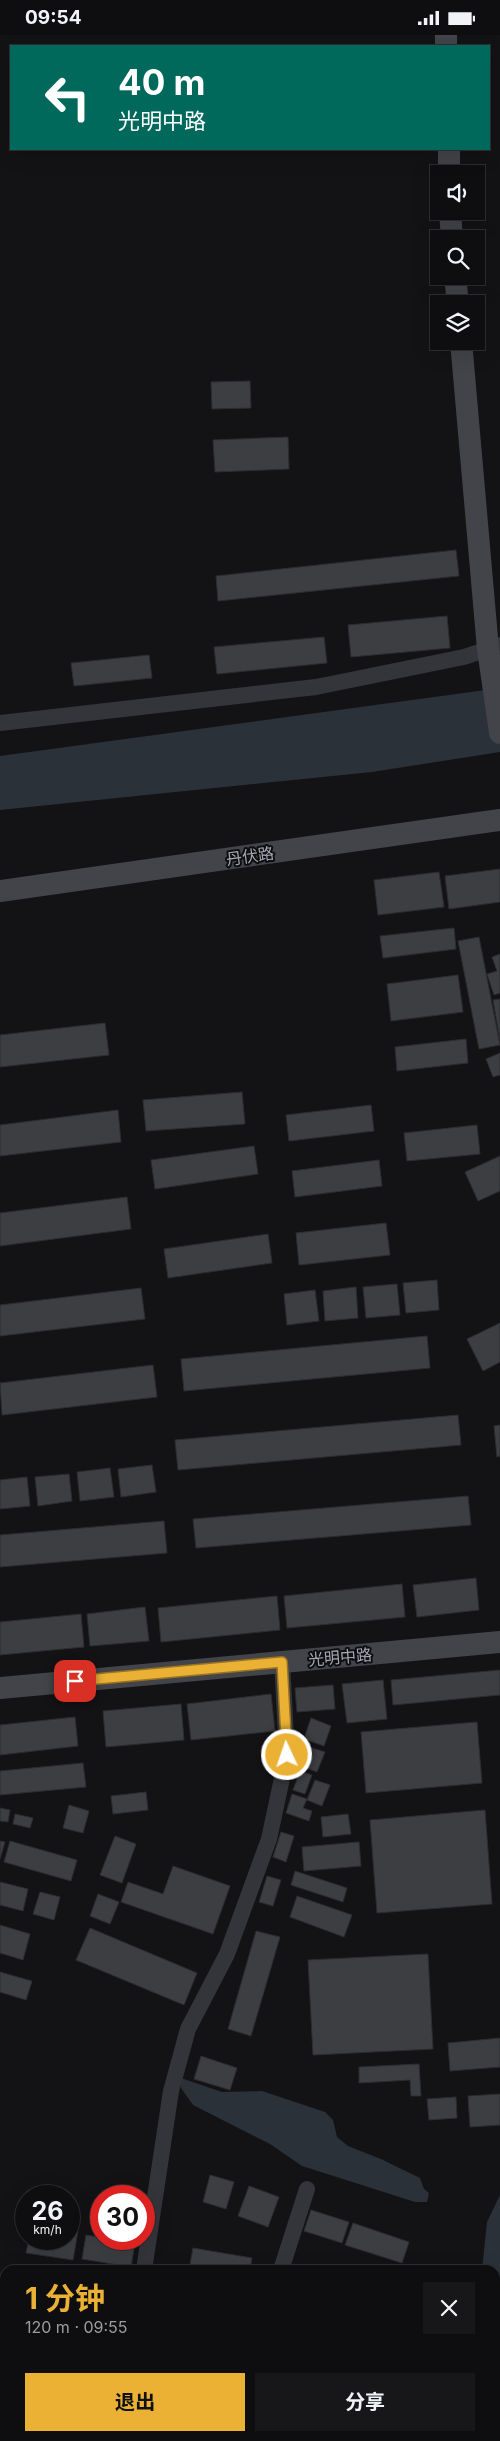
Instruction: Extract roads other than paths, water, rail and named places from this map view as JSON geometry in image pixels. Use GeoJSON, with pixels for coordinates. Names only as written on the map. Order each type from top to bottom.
{"type":"FeatureCollection","features":[{"type":"Feature","properties":{"kind":"street"},"geometry":{"type":"LineString","coordinates":[[448,150],[449,165]]}},
{"type":"Feature","properties":{"kind":"street"},"geometry":{"type":"LineString","coordinates":[[462,350],[500,733]]}},
{"type":"Feature","properties":{"kind":"street"},"geometry":{"type":"LineString","coordinates":[[0,723],[316,687],[464,657],[493,654]]}},
{"type":"Feature","properties":{"kind":"street","name":"丹伏路"},"geometry":{"type":"LineString","coordinates":[[0,891],[500,820]]}},
{"type":"Feature","properties":{"kind":"street","name":"光明中路"},"geometry":{"type":"LineString","coordinates":[[0,1688],[500,1642]]}},
{"type":"Feature","properties":{"kind":"street"},"geometry":{"type":"LineString","coordinates":[[145,2265],[171,2091],[188,2029],[226,1954],[269,1839],[287,1755],[282,1662]]}},
{"type":"Feature","properties":{"kind":"street"},"geometry":{"type":"LineString","coordinates":[[283,2265],[307,2189]]}}]}
